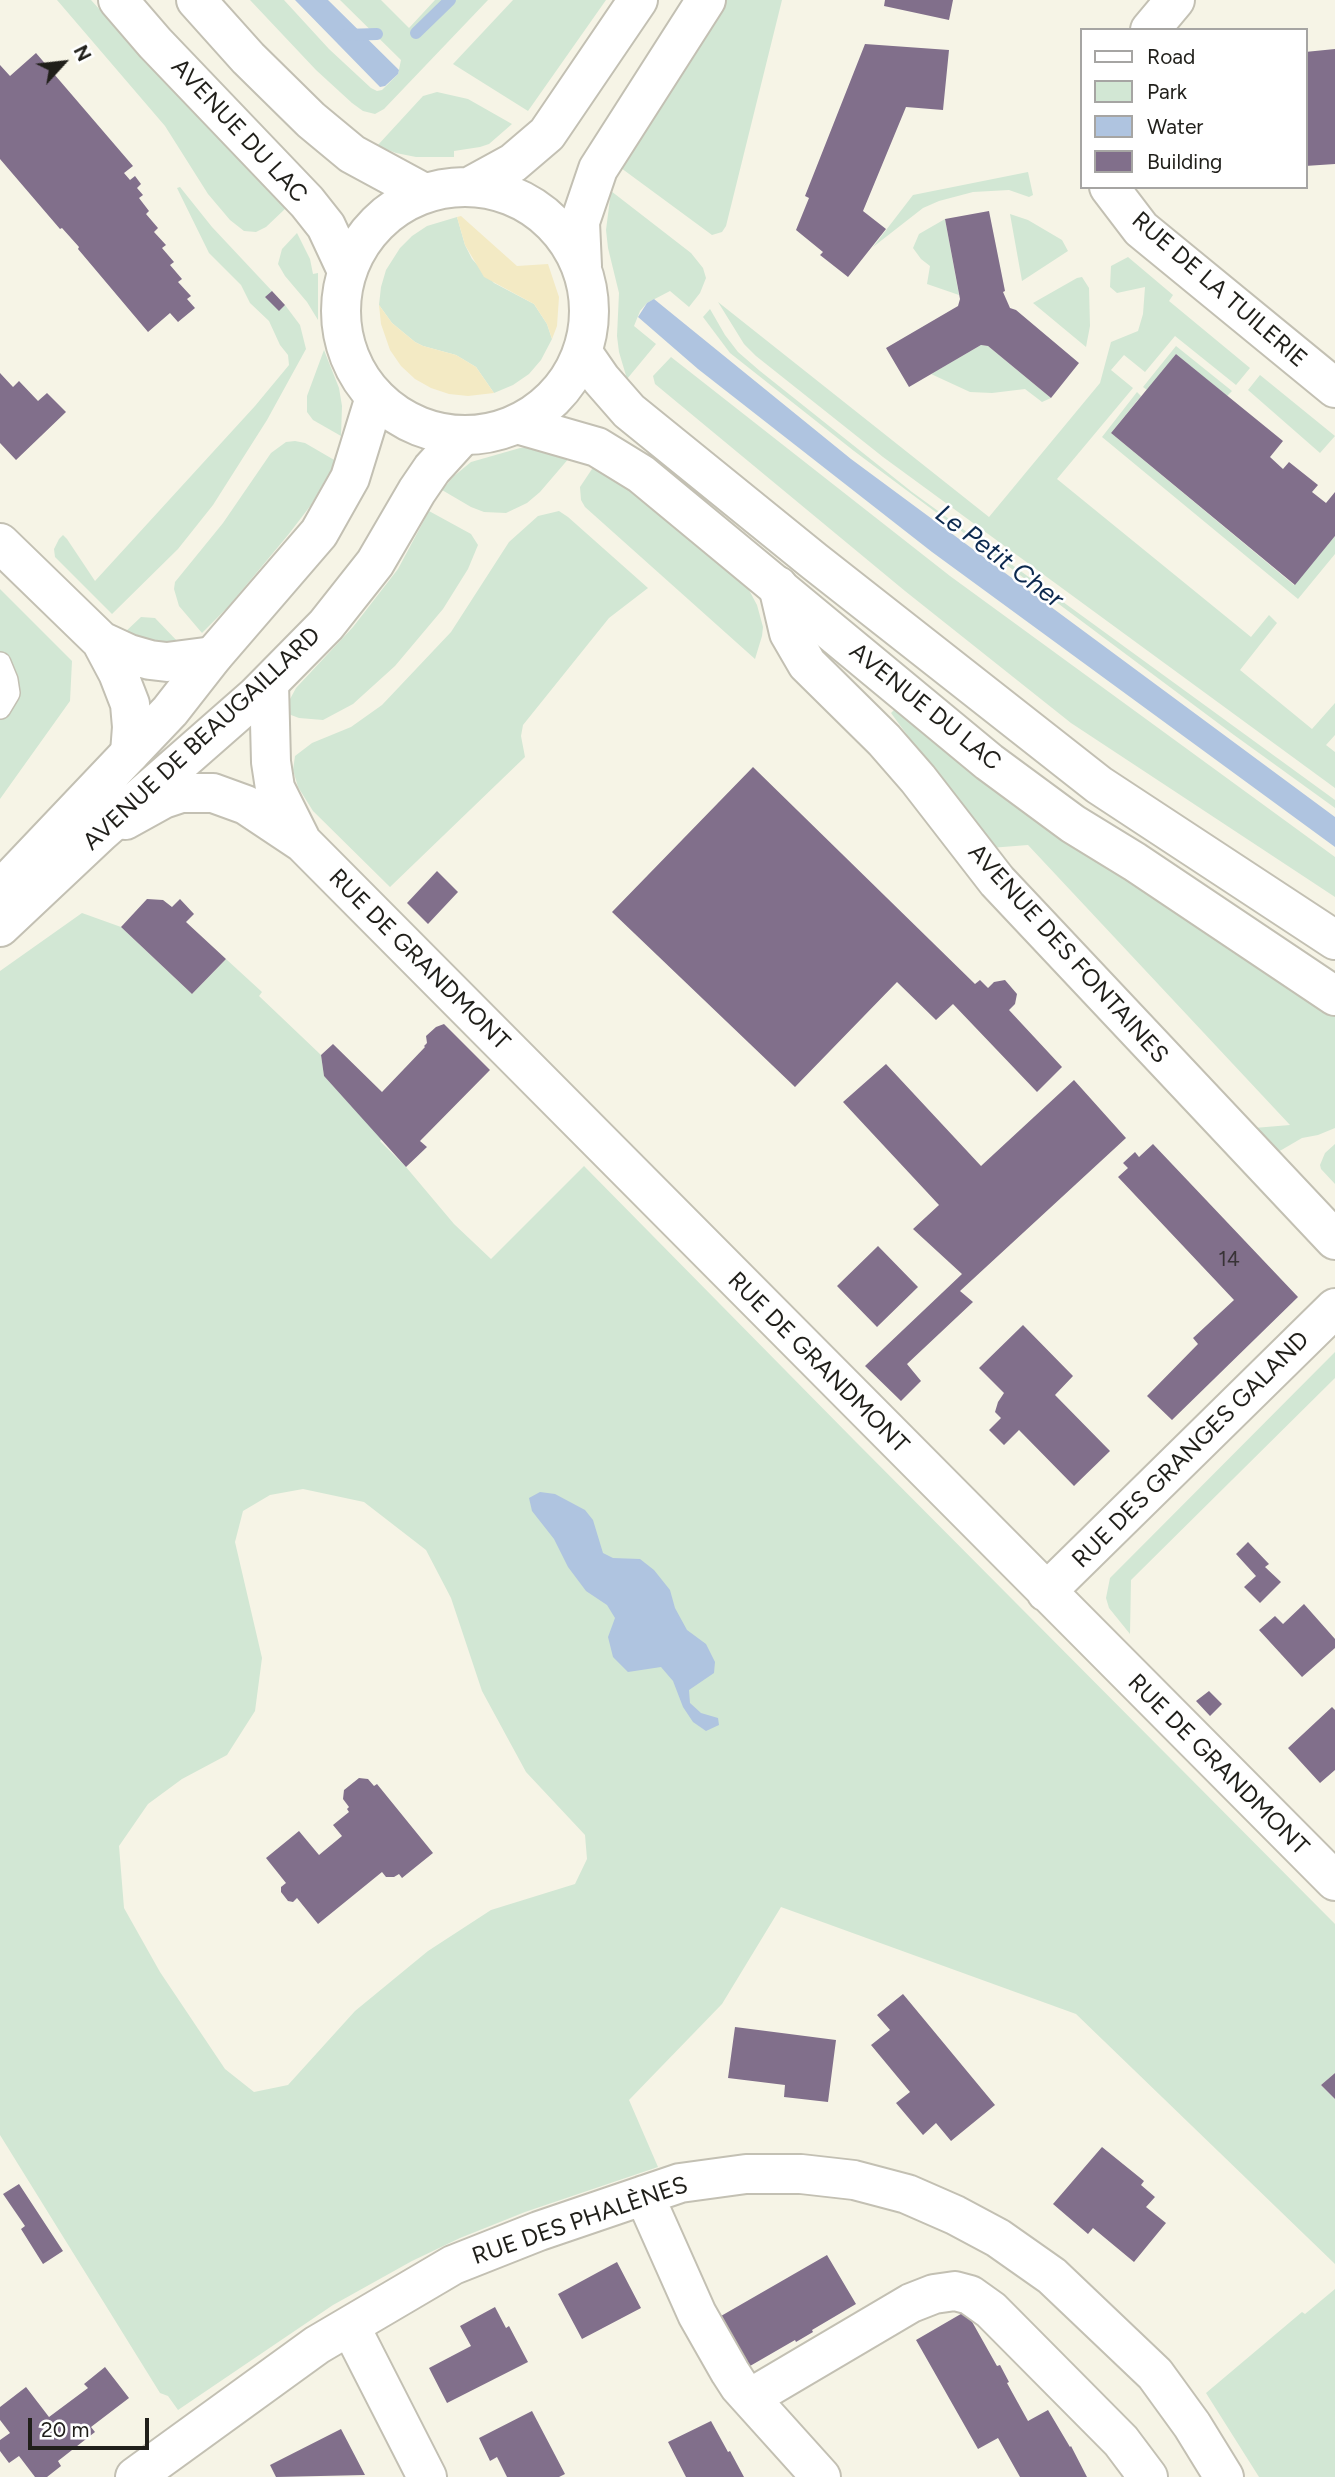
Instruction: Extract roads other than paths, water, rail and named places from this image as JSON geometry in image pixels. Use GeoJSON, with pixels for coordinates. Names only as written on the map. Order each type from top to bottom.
{"type":"FeatureCollection","features":[{"type":"Feature","properties":{"kind":"street","name":"AVENUE DU LAC"},"geometry":{"type":"LineString","coordinates":[[118,0],[155,43],[307,202],[326,226],[347,271]]}},
{"type":"Feature","properties":{"kind":"street"},"geometry":{"type":"LineString","coordinates":[[195,0],[248,58],[311,120],[352,154],[425,192]]}},
{"type":"Feature","properties":{"kind":"street"},"geometry":{"type":"LineString","coordinates":[[471,186],[513,163],[547,134],[638,0]]}},
{"type":"Feature","properties":{"kind":"street"},"geometry":{"type":"LineString","coordinates":[[582,266],[564,235],[538,210],[506,193],[471,186],[447,187],[425,192],[391,211],[365,237],[347,271],[341,304],[344,338],[355,370],[375,397],[401,418],[430,430],[462,436],[490,433],[517,424],[545,406],[568,382],[583,353],[589,325],[589,295],[582,266],[580,222],[598,169],[706,0]]}},
{"type":"Feature","properties":{"kind":"street"},"geometry":{"type":"LineString","coordinates":[[1152,28],[1175,0]]}},
{"type":"Feature","properties":{"kind":"street","name":"RUE DE LA TUILERIE"},"geometry":{"type":"LineString","coordinates":[[1111,189],[1141,229],[1335,388]]}},
{"type":"Feature","properties":{"kind":"street","name":"AVENUE DU LAC"},"geometry":{"type":"LineString","coordinates":[[583,353],[629,411],[814,561],[1089,776],[1335,940]]}},
{"type":"Feature","properties":{"kind":"street","name":"AVENUE DE BEAUGAILLARD"},"geometry":{"type":"LineString","coordinates":[[0,890],[170,711],[213,656],[308,547],[350,478],[375,397]]}},
{"type":"Feature","properties":{"kind":"street","name":"AVENUE DU LAC"},"geometry":{"type":"LineString","coordinates":[[517,424],[597,447],[641,474],[989,762],[1073,824],[1335,996]]}},
{"type":"Feature","properties":{"kind":"street","name":"AVENUE DE BEAUGAILLARD"},"geometry":{"type":"LineString","coordinates":[[0,928],[101,832],[269,684],[326,625],[375,563],[417,491],[437,463],[462,436]]}},
{"type":"Feature","properties":{"kind":"street"},"geometry":{"type":"LineString","coordinates":[[0,543],[101,640],[150,660],[167,662],[213,656]]}},
{"type":"Feature","properties":{"kind":"street","name":"AVENUE DES FONTAINES"},"geometry":{"type":"LineString","coordinates":[[778,586],[789,633],[807,664],[884,740],[918,779],[997,881],[1335,1240]]}},
{"type":"Feature","properties":{"kind":"street"},"geometry":{"type":"LineString","coordinates":[[101,640],[130,704],[130,753]]}},
{"type":"Feature","properties":{"kind":"street","name":"RUE DE GRANDMONT"},"geometry":{"type":"LineString","coordinates":[[269,684],[271,762],[275,788],[303,843]]}},
{"type":"Feature","properties":{"kind":"street","name":"RUE DE GRANDMONT"},"geometry":{"type":"LineString","coordinates":[[101,832],[163,799],[193,792],[221,795],[246,805],[303,843],[1335,1881]]}},
{"type":"Feature","properties":{"kind":"street","name":"RUE DES GRANGES GALAND"},"geometry":{"type":"LineString","coordinates":[[1046,1592],[1335,1308]]}},
{"type":"Feature","properties":{"kind":"street","name":"RUE DES PHALÈNES"},"geometry":{"type":"LineString","coordinates":[[135,2477],[309,2351],[453,2265],[539,2231],[680,2183],[746,2174],[801,2174],[854,2180],[907,2194],[998,2238],[1052,2276],[1155,2374],[1192,2425],[1223,2477]]}},
{"type":"Feature","properties":{"kind":"street"},"geometry":{"type":"LineString","coordinates":[[645,2195],[677,2271],[713,2345],[739,2386],[821,2477]]}},
{"type":"Feature","properties":{"kind":"street"},"geometry":{"type":"LineString","coordinates":[[750,2398],[911,2303],[934,2294],[954,2291],[970,2295],[991,2310],[1121,2441],[1148,2477]]}},
{"type":"Feature","properties":{"kind":"street"},"geometry":{"type":"LineString","coordinates":[[350,2326],[427,2477]]}},
{"type":"Feature","properties":{"kind":"lane"},"geometry":{"type":"LineString","coordinates":[[0,663],[9,693],[0,708]]}},
{"type":"Feature","properties":{"kind":"water"},"geometry":{"type":"Polygon","coordinates":[[[295,0],[328,0],[399,70],[398,74],[385,86],[380,87],[295,0]]]}},
{"type":"Feature","properties":{"kind":"water"},"geometry":{"type":"Polygon","coordinates":[[[654,299],[851,459],[1335,817],[1335,847],[932,552],[698,369],[638,317],[647,303],[654,299]]]}},
{"type":"Feature","properties":{"kind":"water"},"geometry":{"type":"Polygon","coordinates":[[[540,1492],[555,1494],[585,1510],[593,1520],[603,1553],[613,1558],[640,1559],[654,1570],[670,1590],[675,1608],[687,1630],[706,1644],[715,1662],[714,1673],[689,1690],[690,1703],[701,1713],[718,1718],[719,1725],[706,1731],[693,1722],[683,1707],[673,1681],[661,1667],[628,1672],[613,1657],[608,1637],[615,1618],[607,1605],[586,1591],[568,1567],[554,1539],[532,1511],[529,1498],[540,1492]]]}},
{"type":"Feature","properties":{"kind":"waterway"},"geometry":{"type":"LineString","coordinates":[[416,33],[450,0]]}},
{"type":"Feature","properties":{"kind":"waterway"},"geometry":{"type":"LineString","coordinates":[[345,35],[377,34]]}},
{"type":"Feature","properties":{"kind":"water label","name":"Le Petit Cher"},"geometry":{"type":"Point","coordinates":[999,557]}}]}
